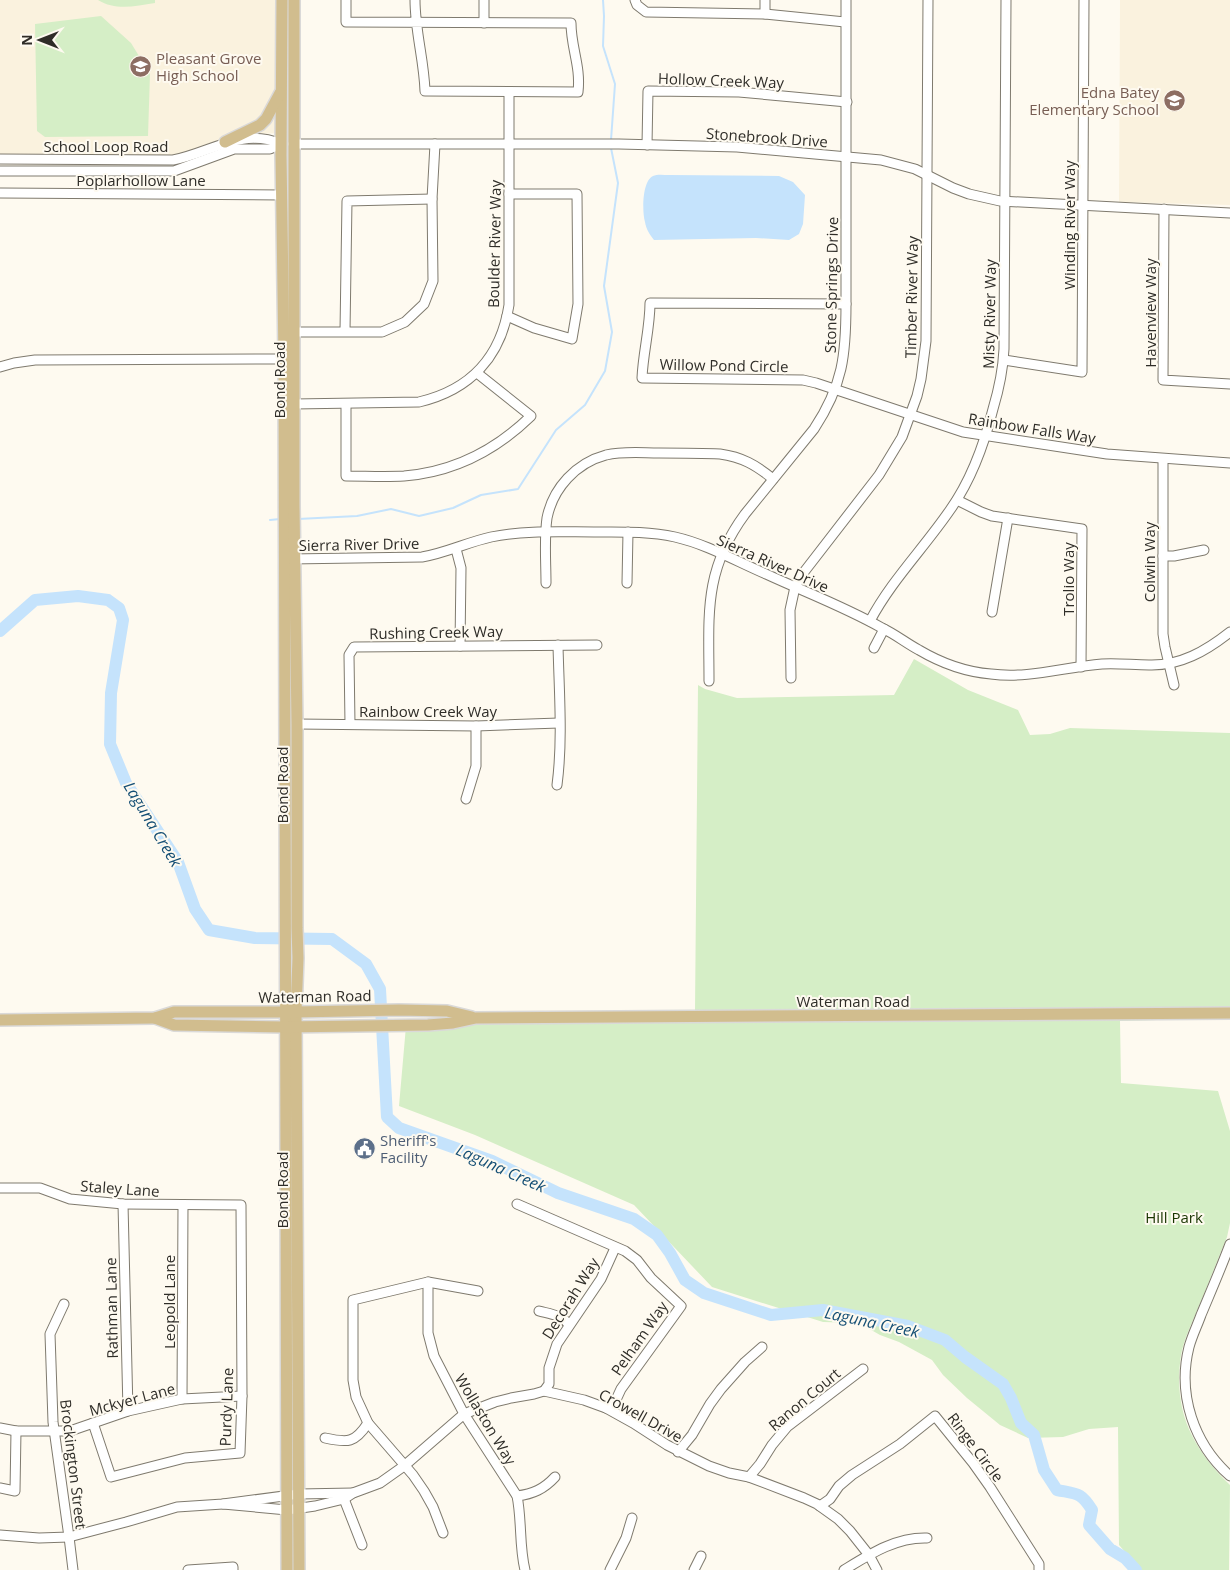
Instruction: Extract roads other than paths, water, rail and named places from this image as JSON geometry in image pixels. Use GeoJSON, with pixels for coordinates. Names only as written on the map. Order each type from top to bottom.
{"type":"FeatureCollection","features":[{"type":"Feature","properties":{"kind":"main road","name":"Bond Road"},"geometry":{"type":"LineString","coordinates":[[282,0],[281,144],[284,359],[290,559],[298,724],[296,928],[298,958],[290,1012]]}},
{"type":"Feature","properties":{"kind":"main road","name":"Bond Road"},"geometry":{"type":"LineString","coordinates":[[289,505],[294,404],[294,0]]}},
{"type":"Feature","properties":{"kind":"main road"},"geometry":{"type":"LineString","coordinates":[[225,142],[262,123],[282,89]]}},
{"type":"Feature","properties":{"kind":"main road"},"geometry":{"type":"LineString","coordinates":[[281,144],[293,144]]}},
{"type":"Feature","properties":{"kind":"main road"},"geometry":{"type":"LineString","coordinates":[[284,340],[288,347],[289,398],[294,404]]}},
{"type":"Feature","properties":{"kind":"main road","name":"Bond Road"},"geometry":{"type":"LineString","coordinates":[[287,1570],[293,1509],[290,1012],[285,956],[285,644],[290,559]]}},
{"type":"Feature","properties":{"kind":"main road"},"geometry":{"type":"LineString","coordinates":[[285,644],[290,660],[290,716],[293,722],[298,724]]}},
{"type":"Feature","properties":{"kind":"main road","name":"Waterman Road"},"geometry":{"type":"LineString","coordinates":[[0,1020],[155,1018],[174,1012],[399,1010],[447,1012],[476,1018]]}},
{"type":"Feature","properties":{"kind":"main road","name":"Waterman Road"},"geometry":{"type":"LineString","coordinates":[[155,1018],[174,1025],[290,1027],[428,1026],[476,1018],[1230,1013]]}},
{"type":"Feature","properties":{"kind":"main road","name":"Bond Road"},"geometry":{"type":"LineString","coordinates":[[293,1509],[299,1570]]}},
{"type":"Feature","properties":{"kind":"street"},"geometry":{"type":"LineString","coordinates":[[346,0],[346,22],[416,22],[484,23],[571,23],[572,45],[578,68],[578,92],[425,91],[416,22],[415,0]]}},
{"type":"Feature","properties":{"kind":"street"},"geometry":{"type":"LineString","coordinates":[[484,0],[484,23]]}},
{"type":"Feature","properties":{"kind":"street"},"geometry":{"type":"LineString","coordinates":[[635,0],[637,5],[646,12],[764,14],[845,22]]}},
{"type":"Feature","properties":{"kind":"street"},"geometry":{"type":"LineString","coordinates":[[764,14],[765,0]]}},
{"type":"Feature","properties":{"kind":"street","name":"Stone Springs Drive"},"geometry":{"type":"LineString","coordinates":[[709,681],[709,604],[721,554],[735,527],[824,414],[835,390],[844,361],[846,341],[846,0]]}},
{"type":"Feature","properties":{"kind":"street","name":"Timber River Way"},"geometry":{"type":"LineString","coordinates":[[795,587],[804,572],[879,475],[902,437],[911,416],[921,379],[926,340],[928,0]]}},
{"type":"Feature","properties":{"kind":"street","name":"Misty River Way"},"geometry":{"type":"LineString","coordinates":[[870,622],[887,593],[957,500],[977,463],[1001,381],[1004,360],[1006,0]]}},
{"type":"Feature","properties":{"kind":"street","name":"Winding River Way"},"geometry":{"type":"LineString","coordinates":[[1004,360],[1082,372],[1084,0]]}},
{"type":"Feature","properties":{"kind":"street","name":"Hollow Creek Way"},"geometry":{"type":"LineString","coordinates":[[647,145],[648,91],[739,92],[847,102]]}},
{"type":"Feature","properties":{"kind":"street","name":"Boulder River Way"},"geometry":{"type":"LineString","coordinates":[[294,404],[419,402],[446,394],[466,382],[477,373],[494,351],[507,316],[509,296],[509,92]]}},
{"type":"Feature","properties":{"kind":"street"},"geometry":{"type":"LineString","coordinates":[[262,123],[263,139]]}},
{"type":"Feature","properties":{"kind":"street","name":"School Loop Road"},"geometry":{"type":"LineString","coordinates":[[0,160],[172,160],[183,158],[225,142],[244,139],[270,139],[281,144]]}},
{"type":"Feature","properties":{"kind":"street","name":"School Loop Road"},"geometry":{"type":"LineString","coordinates":[[0,171],[174,171],[234,150],[270,149],[281,144]]}},
{"type":"Feature","properties":{"kind":"street","name":"Stonebrook Drive"},"geometry":{"type":"LineString","coordinates":[[293,144],[619,144],[738,147],[881,160],[927,174],[969,194],[1005,201],[1230,213]]}},
{"type":"Feature","properties":{"kind":"street"},"geometry":{"type":"LineString","coordinates":[[294,332],[382,332],[405,322],[424,304],[433,281],[432,199],[435,144]]}},
{"type":"Feature","properties":{"kind":"street","name":"Poplarhollow Lane"},"geometry":{"type":"LineString","coordinates":[[0,193],[282,195]]}},
{"type":"Feature","properties":{"kind":"street"},"geometry":{"type":"LineString","coordinates":[[507,316],[534,328],[572,339],[578,304],[577,194],[509,194]]}},
{"type":"Feature","properties":{"kind":"street"},"geometry":{"type":"LineString","coordinates":[[345,331],[347,201],[432,199]]}},
{"type":"Feature","properties":{"kind":"street","name":"Havenview Way"},"geometry":{"type":"LineString","coordinates":[[1164,209],[1163,380],[1230,384]]}},
{"type":"Feature","properties":{"kind":"street","name":"Willow Pond Circle"},"geometry":{"type":"LineString","coordinates":[[835,390],[816,383],[790,379],[642,378],[649,330],[650,303],[846,304]]}},
{"type":"Feature","properties":{"kind":"street"},"geometry":{"type":"LineString","coordinates":[[0,367],[35,360],[284,359]]}},
{"type":"Feature","properties":{"kind":"street"},"geometry":{"type":"LineString","coordinates":[[346,404],[346,476],[403,476],[438,471],[469,460],[503,441],[531,416],[477,373]]}},
{"type":"Feature","properties":{"kind":"street","name":"Rainbow Falls Way"},"geometry":{"type":"LineString","coordinates":[[835,390],[956,430],[986,436],[1107,454],[1230,463]]}},
{"type":"Feature","properties":{"kind":"street"},"geometry":{"type":"LineString","coordinates":[[546,583],[546,532],[550,506],[561,486],[575,470],[585,464],[606,455],[624,453],[720,454],[752,463],[773,479]]}},
{"type":"Feature","properties":{"kind":"street","name":"Colwin Way"},"geometry":{"type":"LineString","coordinates":[[1163,459],[1163,634],[1174,685]]}},
{"type":"Feature","properties":{"kind":"street","name":"Trolio Way"},"geometry":{"type":"LineString","coordinates":[[957,500],[981,512],[1082,529],[1081,667]]}},
{"type":"Feature","properties":{"kind":"street"},"geometry":{"type":"LineString","coordinates":[[992,612],[1008,518]]}},
{"type":"Feature","properties":{"kind":"street","name":"Sierra River Drive"},"geometry":{"type":"LineString","coordinates":[[290,559],[408,558],[438,554],[508,534],[546,532],[659,534],[694,542],[795,587],[884,629],[937,659],[971,671],[990,674],[1020,676],[1114,663],[1149,666],[1169,664],[1195,656],[1230,632]]}},
{"type":"Feature","properties":{"kind":"street"},"geometry":{"type":"LineString","coordinates":[[627,583],[628,532]]}},
{"type":"Feature","properties":{"kind":"street"},"geometry":{"type":"LineString","coordinates":[[456,549],[461,568],[460,646]]}},
{"type":"Feature","properties":{"kind":"street"},"geometry":{"type":"LineString","coordinates":[[1163,556],[1174,556],[1204,550]]}},
{"type":"Feature","properties":{"kind":"street"},"geometry":{"type":"LineString","coordinates":[[791,678],[790,610],[795,587]]}},
{"type":"Feature","properties":{"kind":"street"},"geometry":{"type":"LineString","coordinates":[[874,648],[884,629]]}},
{"type":"Feature","properties":{"kind":"street"},"geometry":{"type":"LineString","coordinates":[[557,785],[559,769],[558,645]]}},
{"type":"Feature","properties":{"kind":"street","name":"Rushing Creek Way"},"geometry":{"type":"LineString","coordinates":[[350,724],[349,656],[354,647],[597,645]]}},
{"type":"Feature","properties":{"kind":"street","name":"Rainbow Creek Way"},"geometry":{"type":"LineString","coordinates":[[298,724],[476,726],[559,723]]}},
{"type":"Feature","properties":{"kind":"street"},"geometry":{"type":"LineString","coordinates":[[466,799],[476,766],[476,726]]}},
{"type":"Feature","properties":{"kind":"street","name":"Staley Lane"},"geometry":{"type":"LineString","coordinates":[[0,1188],[40,1188],[70,1199],[123,1204],[241,1205]]}},
{"type":"Feature","properties":{"kind":"street","name":"Rathman Lane"},"geometry":{"type":"LineString","coordinates":[[123,1204],[128,1411]]}},
{"type":"Feature","properties":{"kind":"street"},"geometry":{"type":"LineString","coordinates":[[517,1204],[616,1248]]}},
{"type":"Feature","properties":{"kind":"street","name":"Leopold Lane"},"geometry":{"type":"LineString","coordinates":[[182,1398],[183,1205]]}},
{"type":"Feature","properties":{"kind":"street","name":"Purdy Lane"},"geometry":{"type":"LineString","coordinates":[[93,1423],[111,1477],[185,1458],[240,1453],[242,1396],[241,1205]]}},
{"type":"Feature","properties":{"kind":"street"},"geometry":{"type":"LineString","coordinates":[[1230,1244],[1191,1340],[1185,1384],[1189,1410],[1198,1435],[1212,1458],[1230,1476]]}},
{"type":"Feature","properties":{"kind":"street","name":"Decorah Way"},"geometry":{"type":"LineString","coordinates":[[544,1391],[549,1384],[549,1368],[553,1352],[561,1336],[601,1278],[616,1248]]}},
{"type":"Feature","properties":{"kind":"street","name":"Pelham Way"},"geometry":{"type":"LineString","coordinates":[[606,1408],[614,1402],[621,1389],[681,1306],[651,1278],[637,1260],[626,1251],[616,1248]]}},
{"type":"Feature","properties":{"kind":"street"},"geometry":{"type":"LineString","coordinates":[[444,1533],[424,1490],[368,1423],[356,1396],[353,1380],[354,1300],[428,1282],[478,1291]]}},
{"type":"Feature","properties":{"kind":"street","name":"Wollaston Way"},"geometry":{"type":"LineString","coordinates":[[428,1282],[428,1325],[432,1349],[464,1414],[517,1496],[520,1509],[522,1556],[525,1570]]}},
{"type":"Feature","properties":{"kind":"street","name":"Brockington Street"},"geometry":{"type":"LineString","coordinates":[[64,1304],[50,1334],[54,1431],[73,1570]]}},
{"type":"Feature","properties":{"kind":"street"},"geometry":{"type":"LineString","coordinates":[[539,1311],[559,1316],[566,1320],[569,1325]]}},
{"type":"Feature","properties":{"kind":"street"},"geometry":{"type":"LineString","coordinates":[[678,1452],[692,1435],[700,1419],[721,1389],[745,1362],[762,1347]]}},
{"type":"Feature","properties":{"kind":"street","name":"Ranon Court"},"geometry":{"type":"LineString","coordinates":[[749,1477],[787,1428],[863,1369]]}},
{"type":"Feature","properties":{"kind":"street","name":"Crowell Drive"},"geometry":{"type":"LineString","coordinates":[[223,1504],[293,1509],[344,1499],[380,1483],[414,1459],[464,1414],[495,1402],[544,1391],[584,1400],[606,1408],[678,1452],[716,1469],[749,1477],[820,1506],[838,1519],[850,1531],[869,1554],[877,1570]]}},
{"type":"Feature","properties":{"kind":"street","name":"Mckyer Lane"},"geometry":{"type":"LineString","coordinates":[[0,1428],[16,1431],[70,1431],[128,1411],[182,1398],[242,1396]]}},
{"type":"Feature","properties":{"kind":"street","name":"Ringe Circle"},"geometry":{"type":"LineString","coordinates":[[820,1506],[830,1499],[839,1486],[852,1475],[900,1444],[935,1416],[990,1487],[1039,1564],[1039,1570]]}},
{"type":"Feature","properties":{"kind":"street"},"geometry":{"type":"LineString","coordinates":[[325,1438],[339,1441],[354,1439],[360,1435],[368,1423]]}},
{"type":"Feature","properties":{"kind":"street"},"geometry":{"type":"LineString","coordinates":[[0,1488],[15,1491],[16,1431]]}},
{"type":"Feature","properties":{"kind":"street"},"geometry":{"type":"LineString","coordinates":[[517,1496],[536,1492],[555,1477]]}},
{"type":"Feature","properties":{"kind":"street","name":"Crowell Drive"},"geometry":{"type":"LineString","coordinates":[[223,1504],[293,1494],[354,1493]]}},
{"type":"Feature","properties":{"kind":"street"},"geometry":{"type":"LineString","coordinates":[[344,1499],[362,1545]]}},
{"type":"Feature","properties":{"kind":"street"},"geometry":{"type":"LineString","coordinates":[[0,1535],[39,1538],[69,1537],[177,1507],[223,1504]]}},
{"type":"Feature","properties":{"kind":"street"},"geometry":{"type":"LineString","coordinates":[[610,1570],[626,1538],[632,1518]]}},
{"type":"Feature","properties":{"kind":"street"},"geometry":{"type":"LineString","coordinates":[[844,1570],[869,1554],[903,1540],[927,1538]]}},
{"type":"Feature","properties":{"kind":"street"},"geometry":{"type":"LineString","coordinates":[[694,1570],[700,1556]]}},
{"type":"Feature","properties":{"kind":"street"},"geometry":{"type":"LineString","coordinates":[[188,1570],[233,1567],[233,1570]]}},
{"type":"Feature","properties":{"kind":"water"},"geometry":{"type":"Polygon","coordinates":[[[653,176],[779,176],[793,182],[805,195],[803,224],[799,234],[789,240],[756,238],[654,240],[647,229],[643,204],[647,184],[653,176]]]}},
{"type":"Feature","properties":{"kind":"waterway"},"geometry":{"type":"LineString","coordinates":[[603,0],[603,46],[615,84],[611,140]]}},
{"type":"Feature","properties":{"kind":"waterway"},"geometry":{"type":"LineString","coordinates":[[298,519],[357,516],[391,509],[419,516],[453,508],[481,495],[518,489],[556,430],[585,405],[605,371],[612,332],[604,286],[618,183],[611,148]]}},
{"type":"Feature","properties":{"kind":"waterway"},"geometry":{"type":"LineString","coordinates":[[270,520],[280,519]]}},
{"type":"Feature","properties":{"kind":"waterway","name":"Laguna Creek"},"geometry":{"type":"LineString","coordinates":[[0,631],[35,600],[78,596],[108,600],[119,608],[123,620],[111,693],[110,744],[126,783],[178,862],[195,909],[209,930],[255,938],[332,939],[366,964],[380,989],[387,1117],[399,1128],[492,1161],[558,1193],[634,1219],[657,1235],[670,1253],[685,1280],[704,1293],[771,1315],[823,1310],[908,1326],[945,1340],[1003,1384],[1021,1423],[1034,1435],[1044,1470],[1057,1490],[1074,1493],[1085,1500],[1092,1510],[1089,1525],[1110,1549],[1125,1558],[1136,1570]]}},
{"type":"Feature","properties":{"kind":"place","name":"Pleasant Grove High School"},"geometry":{"type":"Point","coordinates":[140,67]}},
{"type":"Feature","properties":{"kind":"place","name":"Edna Batey Elementary School"},"geometry":{"type":"Point","coordinates":[1175,101]}},
{"type":"Feature","properties":{"kind":"place","name":"Sheriff's Facility"},"geometry":{"type":"Point","coordinates":[364,1149]}},
{"type":"Feature","properties":{"kind":"park label","name":"Hill Park"},"geometry":{"type":"Point","coordinates":[1174,1217]}}]}
